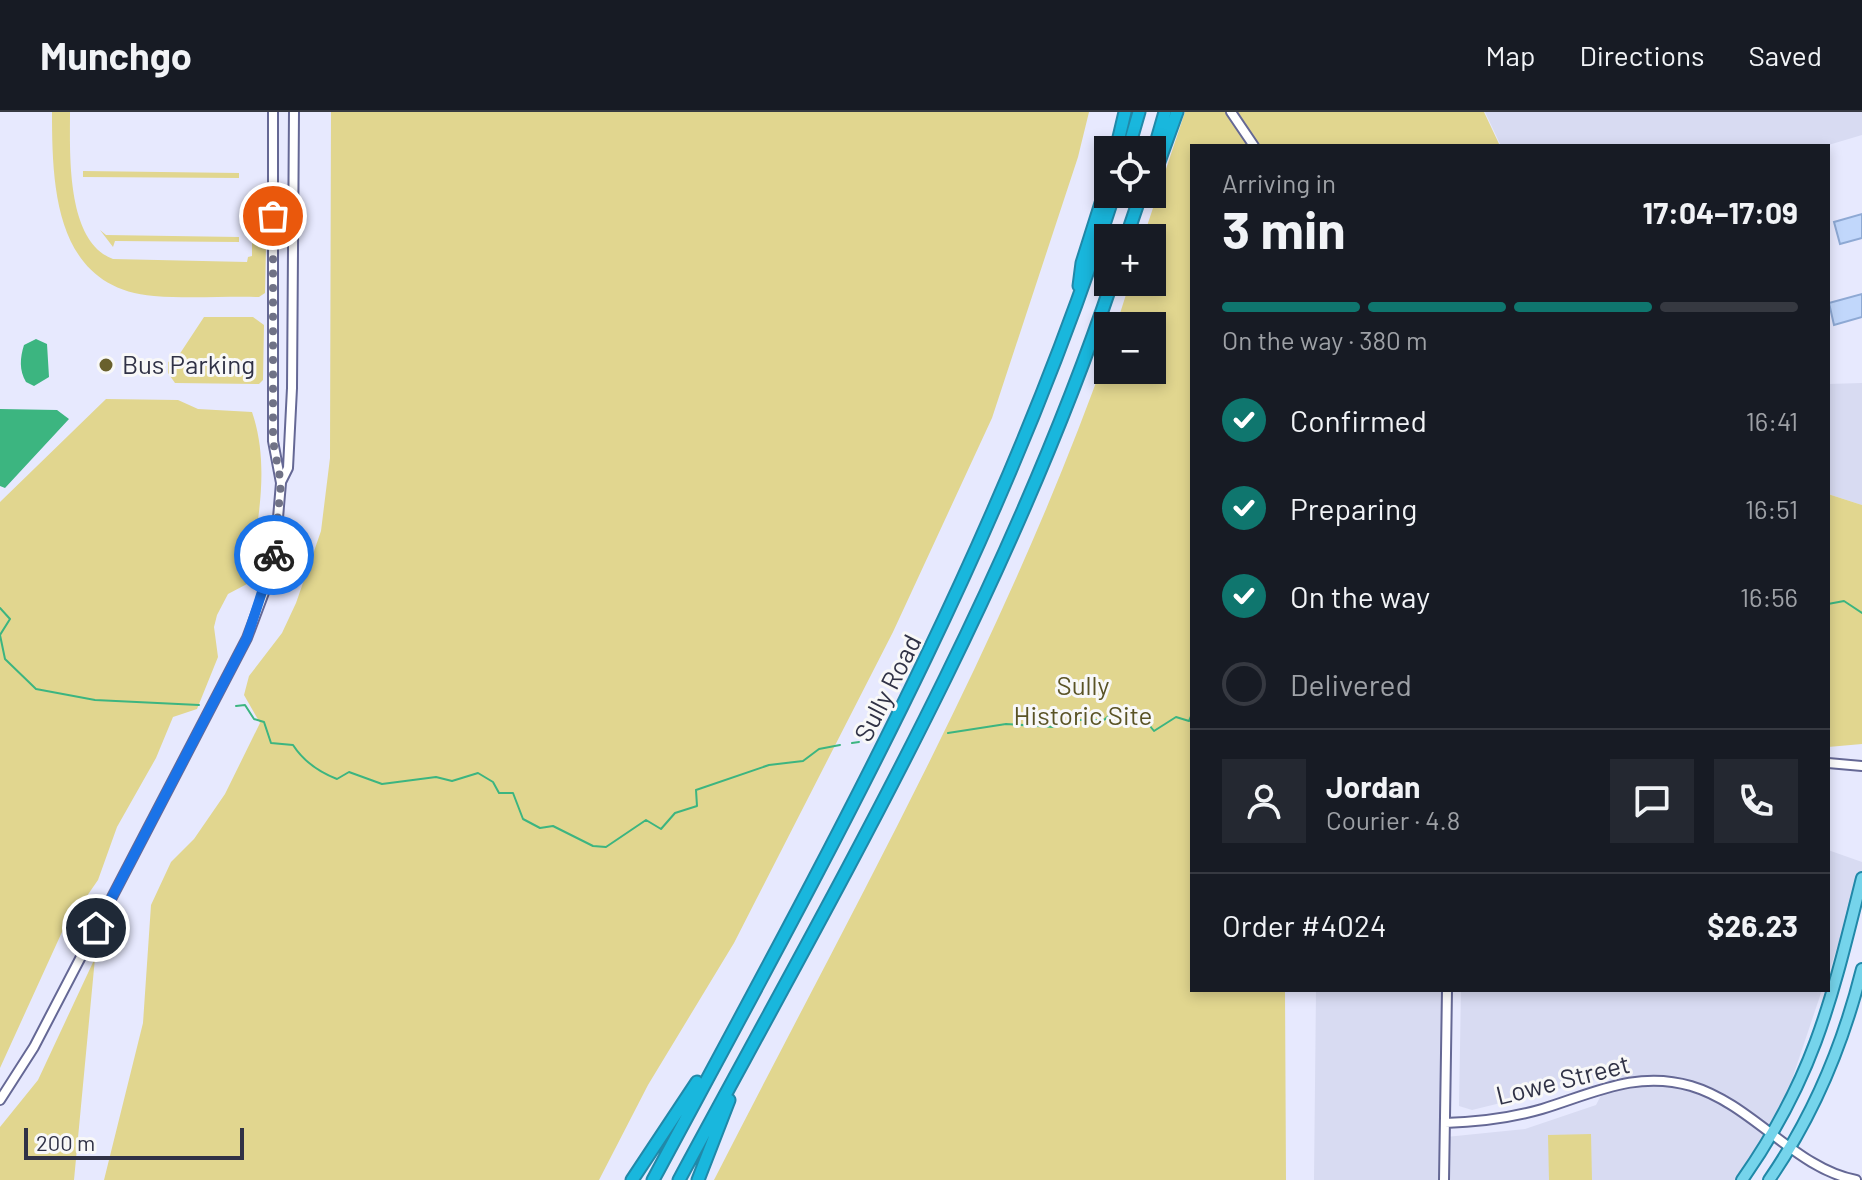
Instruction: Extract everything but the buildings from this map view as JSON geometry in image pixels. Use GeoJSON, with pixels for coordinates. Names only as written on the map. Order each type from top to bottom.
{"type":"FeatureCollection","features":[{"type":"Feature","properties":{"kind":"highway"},"geometry":{"type":"LineString","coordinates":[[1119,136],[1125,112]]}},
{"type":"Feature","properties":{"kind":"highway"},"geometry":{"type":"LineString","coordinates":[[1132,136],[1139,112]]}},
{"type":"Feature","properties":{"kind":"highway"},"geometry":{"type":"LineString","coordinates":[[1158,136],[1165,112]]}},
{"type":"Feature","properties":{"kind":"highway"},"geometry":{"type":"LineString","coordinates":[[1166,142],[1177,112]]}},
{"type":"Feature","properties":{"kind":"highway"},"geometry":{"type":"LineString","coordinates":[[1076,310],[1082,263],[1099,208]]}},
{"type":"Feature","properties":{"kind":"highway","name":"Sully Road"},"geometry":{"type":"LineString","coordinates":[[653,1180],[935,645],[1017,461],[1076,310],[1109,208]]}},
{"type":"Feature","properties":{"kind":"highway","name":"Sully Road"},"geometry":{"type":"LineString","coordinates":[[679,1180],[918,734],[970,629],[1050,446],[1107,296]]}},
{"type":"Feature","properties":{"kind":"highway"},"geometry":{"type":"LineString","coordinates":[[632,1180],[735,1025]]}},
{"type":"Feature","properties":{"kind":"highway"},"geometry":{"type":"LineString","coordinates":[[698,1180],[749,1051]]}},
{"type":"Feature","properties":{"kind":"main road"},"geometry":{"type":"LineString","coordinates":[[1742,1180],[1774,1133],[1806,1073],[1822,1032],[1862,878]]}},
{"type":"Feature","properties":{"kind":"main road"},"geometry":{"type":"LineString","coordinates":[[1769,1180],[1792,1146],[1830,1070],[1862,969]]}},
{"type":"Feature","properties":{"kind":"street"},"geometry":{"type":"LineString","coordinates":[[0,1100],[34,1047],[247,638],[271,570],[281,483],[273,441],[273,112]]}},
{"type":"Feature","properties":{"kind":"street"},"geometry":{"type":"LineString","coordinates":[[281,483],[288,468],[292,395],[294,112]]}},
{"type":"Feature","properties":{"kind":"street"},"geometry":{"type":"LineString","coordinates":[[1231,112],[1253,144]]}},
{"type":"Feature","properties":{"kind":"street"},"geometry":{"type":"LineString","coordinates":[[1830,763],[1862,766]]}},
{"type":"Feature","properties":{"kind":"street"},"geometry":{"type":"LineString","coordinates":[[1444,1180],[1447,992]]}},
{"type":"Feature","properties":{"kind":"street","name":"Lowe Street"},"geometry":{"type":"LineString","coordinates":[[1445,1123],[1511,1117],[1616,1083],[1649,1079],[1682,1084],[1710,1094],[1774,1133],[1830,1173],[1856,1180]]}},
{"type":"Feature","properties":{"kind":"shaded area"},"geometry":{"type":"Polygon","coordinates":[[[1485,112],[1862,112],[1862,135],[1830,145],[1500,144],[1485,112]]]}},
{"type":"Feature","properties":{"kind":"shaded area"},"geometry":{"type":"Polygon","coordinates":[[[36,339],[47,344],[49,377],[34,386],[26,382],[21,359],[24,345],[36,339]]]}},
{"type":"Feature","properties":{"kind":"shaded area"},"geometry":{"type":"Polygon","coordinates":[[[1862,383],[1862,505],[1830,495],[1830,384],[1862,383]]]}},
{"type":"Feature","properties":{"kind":"shaded area"},"geometry":{"type":"Polygon","coordinates":[[[0,409],[57,410],[69,419],[5,488],[0,486],[0,409]]]}},
{"type":"Feature","properties":{"kind":"shaded area"},"geometry":{"type":"Polygon","coordinates":[[[1830,851],[1862,862],[1862,874],[1830,968],[1830,851]]]}},
{"type":"Feature","properties":{"kind":"shaded area"},"geometry":{"type":"Polygon","coordinates":[[[1316,992],[1447,992],[1446,1137],[1525,1129],[1596,1105],[1611,1076],[1472,1110],[1459,1106],[1461,992],[1821,992],[1774,1133],[1741,1180],[1314,1180],[1316,992]]]}},
{"type":"Feature","properties":{"kind":"green space"},"geometry":{"type":"Polygon","coordinates":[[[52,112],[70,112],[74,194],[86,235],[98,249],[113,259],[247,262],[248,257],[252,256],[252,193],[261,193],[267,200],[265,293],[259,297],[154,296],[121,289],[96,275],[78,254],[66,230],[58,202],[52,112]]]}},
{"type":"Feature","properties":{"kind":"green space"},"geometry":{"type":"Polygon","coordinates":[[[331,112],[1089,112],[1078,157],[992,418],[893,632],[734,943],[648,1085],[599,1180],[104,1180],[143,1023],[151,905],[171,862],[194,839],[225,794],[260,723],[244,695],[249,676],[282,633],[321,531],[330,458],[331,112]]]}},
{"type":"Feature","properties":{"kind":"green space","name":"Sully Historic Site"},"geometry":{"type":"Polygon","coordinates":[[[1185,112],[1484,112],[1499,144],[1190,144],[1190,992],[1285,992],[1286,1180],[714,1180],[873,874],[975,667],[1023,563],[1095,384],[1166,384],[1166,312],[1120,312],[1126,296],[1166,296],[1166,224],[1148,224],[1153,208],[1166,208],[1166,169],[1185,112]]]}},
{"type":"Feature","properties":{"kind":"green space"},"geometry":{"type":"Polygon","coordinates":[[[83,171],[239,173],[239,178],[83,177],[83,171]]]}},
{"type":"Feature","properties":{"kind":"green space"},"geometry":{"type":"Polygon","coordinates":[[[100,230],[106,235],[239,237],[239,242],[115,241],[113,247],[100,230]]]}},
{"type":"Feature","properties":{"kind":"green space"},"geometry":{"type":"Polygon","coordinates":[[[204,317],[253,317],[264,325],[263,380],[259,384],[175,383],[168,373],[168,362],[179,355],[204,317]]]}},
{"type":"Feature","properties":{"kind":"green space"},"geometry":{"type":"Polygon","coordinates":[[[106,399],[178,400],[198,409],[252,412],[261,454],[255,542],[247,584],[228,594],[217,615],[214,627],[218,657],[197,709],[173,717],[156,758],[117,827],[98,880],[62,932],[0,1068],[0,502],[106,399]]]}},
{"type":"Feature","properties":{"kind":"green space"},"geometry":{"type":"Polygon","coordinates":[[[1830,495],[1862,505],[1862,744],[1830,747],[1830,495]]]}},
{"type":"Feature","properties":{"kind":"green space"},"geometry":{"type":"Polygon","coordinates":[[[95,958],[74,1180],[0,1180],[0,1127],[38,1080],[95,958]]]}},
{"type":"Feature","properties":{"kind":"green space"},"geometry":{"type":"Polygon","coordinates":[[[1591,1134],[1592,1180],[1549,1180],[1548,1135],[1591,1134]]]}},
{"type":"Feature","properties":{"kind":"waterway"},"geometry":{"type":"LineString","coordinates":[[1830,604],[1844,601],[1862,613]]}},
{"type":"Feature","properties":{"kind":"waterway"},"geometry":{"type":"LineString","coordinates":[[0,608],[10,619],[0,635],[5,659],[36,689],[95,700],[199,705]]}},
{"type":"Feature","properties":{"kind":"waterway"},"geometry":{"type":"LineString","coordinates":[[236,706],[245,705],[254,719],[264,722],[271,743],[293,745],[312,766],[337,779],[349,772],[382,784],[436,777],[452,781],[478,773],[493,782],[499,793],[513,793],[523,819],[540,828],[553,826],[593,846],[606,847],[646,820],[661,829],[675,813],[697,806],[696,790],[769,765],[803,761],[819,749],[840,745]]}},
{"type":"Feature","properties":{"kind":"waterway"},"geometry":{"type":"LineString","coordinates":[[948,733],[1006,724],[1054,727],[1074,720],[1104,720],[1111,714],[1130,720],[1142,716],[1154,731],[1176,717],[1189,721],[1190,719]]}},
{"type":"Feature","properties":{"kind":"waterway"},"geometry":{"type":"LineString","coordinates":[[852,743],[859,742]]}},
{"type":"Feature","properties":{"kind":"way so far"},"geometry":{"type":"LineString","coordinates":[[273,216],[273,441],[281,483],[274,555]]}},
{"type":"Feature","properties":{"kind":"place","name":"Bus Parking"},"geometry":{"type":"Point","coordinates":[106,365]}},
{"type":"Feature","properties":{"kind":"route"},"geometry":{"type":"LineString","coordinates":[[96,928],[247,638],[274,555]]}}]}
